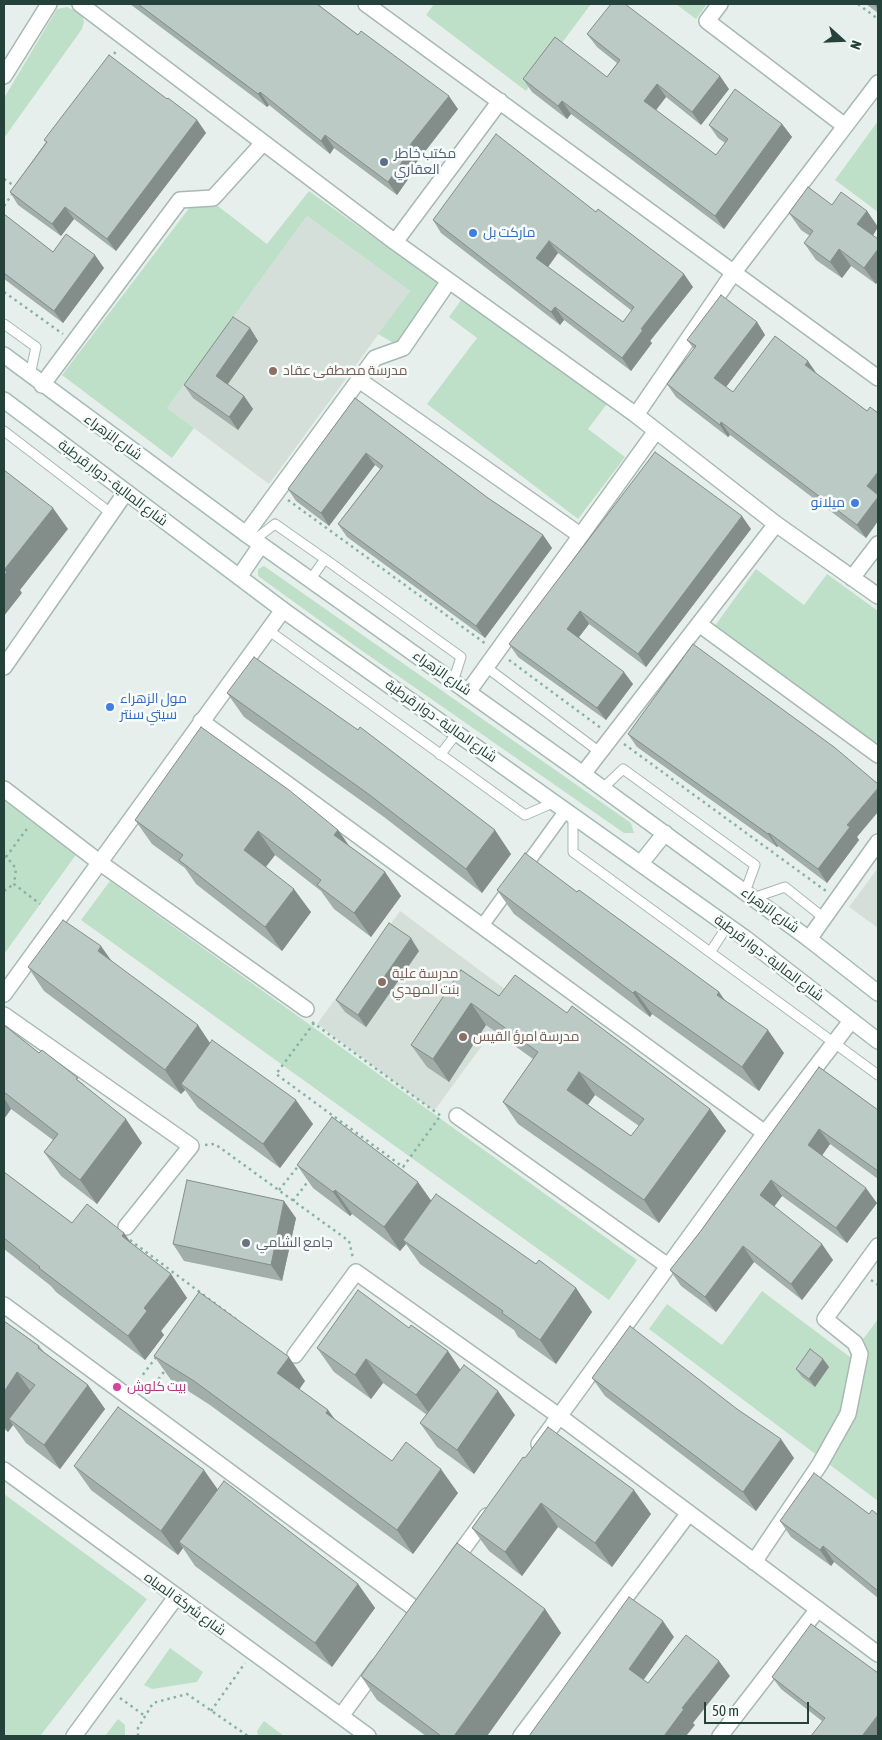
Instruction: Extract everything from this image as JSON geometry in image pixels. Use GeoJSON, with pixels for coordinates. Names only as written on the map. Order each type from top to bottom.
{"type":"FeatureCollection","features":[{"type":"Feature","properties":{"kind":"street"},"geometry":{"type":"LineString","coordinates":[[4,76],[49,4]]}},
{"type":"Feature","properties":{"kind":"street"},"geometry":{"type":"LineString","coordinates":[[80,4],[395,242],[636,415],[776,524],[878,596]]}},
{"type":"Feature","properties":{"kind":"street"},"geometry":{"type":"LineString","coordinates":[[366,4],[878,378]]}},
{"type":"Feature","properties":{"kind":"street"},"geometry":{"type":"LineString","coordinates":[[720,4],[707,21],[845,126]]}},
{"type":"Feature","properties":{"kind":"street"},"geometry":{"type":"LineString","coordinates":[[636,415],[734,272],[878,83]]}},
{"type":"Feature","properties":{"kind":"street"},"geometry":{"type":"LineString","coordinates":[[395,242],[500,101]]}},
{"type":"Feature","properties":{"kind":"street"},"geometry":{"type":"LineString","coordinates":[[42,385],[180,200],[213,198],[263,143]]}},
{"type":"Feature","properties":{"kind":"street"},"geometry":{"type":"LineString","coordinates":[[239,577],[253,540],[277,492],[375,358],[404,348],[449,281]]}},
{"type":"Feature","properties":{"kind":"street","name":"شارع الزهراء"},"geometry":{"type":"LineString","coordinates":[[4,355],[253,540],[665,833],[809,939],[878,993]]}},
{"type":"Feature","properties":{"kind":"street"},"geometry":{"type":"LineString","coordinates":[[359,380],[580,535]]}},
{"type":"Feature","properties":{"kind":"street","name":"شارع المالية - دوار قرطبة"},"geometry":{"type":"LineString","coordinates":[[4,400],[283,610],[728,925],[878,1041]]}},
{"type":"Feature","properties":{"kind":"street"},"geometry":{"type":"LineString","coordinates":[[468,692],[656,431]]}},
{"type":"Feature","properties":{"kind":"street"},"geometry":{"type":"LineString","coordinates":[[4,667],[126,492]]}},
{"type":"Feature","properties":{"kind":"street"},"geometry":{"type":"LineString","coordinates":[[583,774],[614,737],[776,524]]}},
{"type":"Feature","properties":{"kind":"street"},"geometry":{"type":"LineString","coordinates":[[852,578],[878,544]]}},
{"type":"Feature","properties":{"kind":"street"},"geometry":{"type":"LineString","coordinates":[[4,994],[283,610]]}},
{"type":"Feature","properties":{"kind":"street"},"geometry":{"type":"LineString","coordinates":[[699,624],[878,755]]}},
{"type":"Feature","properties":{"kind":"street"},"geometry":{"type":"LineString","coordinates":[[202,721],[765,1133]]}},
{"type":"Feature","properties":{"kind":"street"},"geometry":{"type":"LineString","coordinates":[[4,789],[100,862],[306,1009]]}},
{"type":"Feature","properties":{"kind":"street"},"geometry":{"type":"LineString","coordinates":[[482,926],[565,809]]}},
{"type":"Feature","properties":{"kind":"street"},"geometry":{"type":"LineString","coordinates":[[641,864],[665,833]]}},
{"type":"Feature","properties":{"kind":"street"},"geometry":{"type":"LineString","coordinates":[[809,939],[878,842]]}},
{"type":"Feature","properties":{"kind":"street"},"geometry":{"type":"LineString","coordinates":[[4,1015],[191,1146],[126,1227]]}},
{"type":"Feature","properties":{"kind":"street"},"geometry":{"type":"LineString","coordinates":[[531,1456],[765,1133],[851,1021]]}},
{"type":"Feature","properties":{"kind":"street"},"geometry":{"type":"LineString","coordinates":[[457,1116],[668,1266]]}},
{"type":"Feature","properties":{"kind":"street"},"geometry":{"type":"LineString","coordinates":[[754,1562],[820,1464],[848,1414],[860,1354],[855,1343],[825,1319],[878,1246]]}},
{"type":"Feature","properties":{"kind":"street"},"geometry":{"type":"LineString","coordinates":[[295,1355],[356,1272],[559,1416],[878,1654]]}},
{"type":"Feature","properties":{"kind":"street"},"geometry":{"type":"LineString","coordinates":[[4,1304],[418,1611]]}},
{"type":"Feature","properties":{"kind":"street","name":"شارع شركة المياه"},"geometry":{"type":"LineString","coordinates":[[4,1470],[368,1736]]}},
{"type":"Feature","properties":{"kind":"street"},"geometry":{"type":"LineString","coordinates":[[446,1572],[497,1502]]}},
{"type":"Feature","properties":{"kind":"street"},"geometry":{"type":"LineString","coordinates":[[521,1736],[689,1513]]}},
{"type":"Feature","properties":{"kind":"street"},"geometry":{"type":"LineString","coordinates":[[407,1626],[429,1596]]}},
{"type":"Feature","properties":{"kind":"street"},"geometry":{"type":"LineString","coordinates":[[74,1736],[176,1597]]}},
{"type":"Feature","properties":{"kind":"street"},"geometry":{"type":"LineString","coordinates":[[720,1736],[818,1609]]}},
{"type":"Feature","properties":{"kind":"street"},"geometry":{"type":"LineString","coordinates":[[341,1716],[385,1656]]}},
{"type":"Feature","properties":{"kind":"lane"},"geometry":{"type":"LineString","coordinates":[[4,324],[36,347],[30,375]]}},
{"type":"Feature","properties":{"kind":"lane"},"geometry":{"type":"LineString","coordinates":[[4,431],[112,514]]}},
{"type":"Feature","properties":{"kind":"lane"},"geometry":{"type":"LineString","coordinates":[[253,540],[275,524],[325,559],[461,656],[453,682]]}},
{"type":"Feature","properties":{"kind":"lane"},"geometry":{"type":"LineString","coordinates":[[310,580],[325,559]]}},
{"type":"Feature","properties":{"kind":"lane"},"geometry":{"type":"LineString","coordinates":[[268,630],[525,815],[565,809],[573,852],[835,1041],[878,1075]]}},
{"type":"Feature","properties":{"kind":"lane"},"geometry":{"type":"LineString","coordinates":[[486,667],[601,753]]}},
{"type":"Feature","properties":{"kind":"lane"},"geometry":{"type":"LineString","coordinates":[[440,755],[457,733]]}},
{"type":"Feature","properties":{"kind":"lane"},"geometry":{"type":"LineString","coordinates":[[603,788],[623,769],[755,865],[749,895],[784,888],[824,918]]}},
{"type":"Feature","properties":{"kind":"lane"},"geometry":{"type":"LineString","coordinates":[[711,951],[728,925]]}},
{"type":"Feature","properties":{"kind":"path"},"geometry":{"type":"LineString","coordinates":[[858,4],[878,19]]}},
{"type":"Feature","properties":{"kind":"path"},"geometry":{"type":"LineString","coordinates":[[108,62],[126,39]]}},
{"type":"Feature","properties":{"kind":"path"},"geometry":{"type":"LineString","coordinates":[[4,178],[17,187],[4,206]]}},
{"type":"Feature","properties":{"kind":"path"},"geometry":{"type":"LineString","coordinates":[[4,292],[74,342]]}},
{"type":"Feature","properties":{"kind":"path"},"geometry":{"type":"LineString","coordinates":[[277,492],[837,899]]}},
{"type":"Feature","properties":{"kind":"path"},"geometry":{"type":"LineString","coordinates":[[4,891],[14,884],[16,870],[5,856],[37,814]]}},
{"type":"Feature","properties":{"kind":"path"},"geometry":{"type":"LineString","coordinates":[[14,884],[40,904]]}},
{"type":"Feature","properties":{"kind":"path"},"geometry":{"type":"LineString","coordinates":[[306,1009],[302,1014],[451,1123],[457,1116]]}},
{"type":"Feature","properties":{"kind":"path"},"geometry":{"type":"LineString","coordinates":[[314,1023],[276,1074],[348,1127],[404,1167],[441,1115]]}},
{"type":"Feature","properties":{"kind":"path"},"geometry":{"type":"LineString","coordinates":[[330,1125],[336,1118]]}},
{"type":"Feature","properties":{"kind":"path"},"geometry":{"type":"LineString","coordinates":[[343,1134],[348,1127]]}},
{"type":"Feature","properties":{"kind":"path"},"geometry":{"type":"LineString","coordinates":[[191,1146],[215,1144],[349,1241],[356,1272]]}},
{"type":"Feature","properties":{"kind":"path"},"geometry":{"type":"LineString","coordinates":[[279,1190],[302,1161]]}},
{"type":"Feature","properties":{"kind":"path"},"geometry":{"type":"LineString","coordinates":[[293,1201],[310,1179]]}},
{"type":"Feature","properties":{"kind":"path"},"geometry":{"type":"LineString","coordinates":[[126,1227],[128,1238],[238,1320]]}},
{"type":"Feature","properties":{"kind":"path"},"geometry":{"type":"LineString","coordinates":[[209,1311],[215,1303]]}},
{"type":"Feature","properties":{"kind":"path"},"geometry":{"type":"LineString","coordinates":[[127,1396],[162,1349]]}},
{"type":"Feature","properties":{"kind":"path"},"geometry":{"type":"LineString","coordinates":[[140,1405],[168,1366]]}},
{"type":"Feature","properties":{"kind":"path"},"geometry":{"type":"LineString","coordinates":[[212,1711],[252,1653]]}},
{"type":"Feature","properties":{"kind":"path"},"geometry":{"type":"LineString","coordinates":[[108,1689],[145,1716]]}},
{"type":"Feature","properties":{"kind":"path"},"geometry":{"type":"LineString","coordinates":[[138,1736],[138,1728],[153,1703],[187,1694],[248,1736]]}},
{"type":"Feature","properties":{"kind":"shaded area","name":"مدرسة مصطفى عقاد"},"geometry":{"type":"Polygon","coordinates":[[[307,216],[410,291],[269,484],[167,408],[307,216]]]}},
{"type":"Feature","properties":{"kind":"shaded area"},"geometry":{"type":"Polygon","coordinates":[[[878,868],[878,928],[849,907],[878,868]]]}},
{"type":"Feature","properties":{"kind":"shaded area"},"geometry":{"type":"Polygon","coordinates":[[[400,911],[517,998],[434,1111],[317,1024],[400,911]]]}},
{"type":"Feature","properties":{"kind":"green space"},"geometry":{"type":"Polygon","coordinates":[[[434,4],[591,4],[526,91],[426,15],[434,4]]]}},
{"type":"Feature","properties":{"kind":"green space"},"geometry":{"type":"Polygon","coordinates":[[[676,4],[707,4],[696,19],[676,4]]]}},
{"type":"Feature","properties":{"kind":"green space"},"geometry":{"type":"Polygon","coordinates":[[[67,7],[82,14],[84,22],[82,29],[4,138],[4,98],[57,9],[67,7]]]}},
{"type":"Feature","properties":{"kind":"green space"},"geometry":{"type":"Polygon","coordinates":[[[878,121],[878,212],[835,180],[878,121]]]}},
{"type":"Feature","properties":{"kind":"green space"},"geometry":{"type":"Polygon","coordinates":[[[309,191],[439,284],[397,345],[378,334],[410,291],[307,216],[167,408],[194,428],[172,458],[62,375],[190,207],[214,203],[267,244],[309,191]]]}},
{"type":"Feature","properties":{"kind":"green space"},"geometry":{"type":"Polygon","coordinates":[[[464,296],[607,404],[588,429],[625,457],[578,519],[427,404],[477,338],[449,317],[464,296]]]}},
{"type":"Feature","properties":{"kind":"green space"},"geometry":{"type":"Polygon","coordinates":[[[264,566],[631,823],[634,833],[624,833],[355,646],[258,576],[258,569],[264,566]]]}},
{"type":"Feature","properties":{"kind":"green space"},"geometry":{"type":"Polygon","coordinates":[[[756,569],[804,605],[827,574],[878,611],[878,739],[875,744],[714,627],[756,569]]]}},
{"type":"Feature","properties":{"kind":"green space"},"geometry":{"type":"Polygon","coordinates":[[[4,799],[78,852],[4,954],[4,799]]]}},
{"type":"Feature","properties":{"kind":"green space"},"geometry":{"type":"Polygon","coordinates":[[[110,881],[637,1260],[609,1300],[81,920],[110,881]]]}},
{"type":"Feature","properties":{"kind":"green space"},"geometry":{"type":"Polygon","coordinates":[[[762,1291],[850,1357],[878,1319],[878,1501],[649,1329],[667,1304],[722,1345],[762,1291]]]}},
{"type":"Feature","properties":{"kind":"green space"},"geometry":{"type":"Polygon","coordinates":[[[4,1494],[147,1599],[40,1736],[4,1736],[4,1494]]]}},
{"type":"Feature","properties":{"kind":"green space"},"geometry":{"type":"Polygon","coordinates":[[[170,1648],[203,1672],[197,1682],[152,1689],[144,1685],[170,1648]]]}},
{"type":"Feature","properties":{"kind":"green space"},"geometry":{"type":"Polygon","coordinates":[[[118,1719],[125,1725],[125,1736],[105,1736],[118,1719]]]}},
{"type":"Feature","properties":{"kind":"green space"},"geometry":{"type":"Polygon","coordinates":[[[264,1721],[284,1736],[258,1736],[257,1731],[264,1721]]]}},
{"type":"Feature","properties":{"kind":"building"},"geometry":{"type":"Polygon","coordinates":[[[138,4],[317,4],[358,35],[361,31],[449,96],[406,150],[409,152],[388,182],[325,135],[321,141],[260,92],[258,94],[138,4]]]}},
{"type":"Feature","properties":{"kind":"building"},"geometry":{"type":"Polygon","coordinates":[[[611,4],[625,4],[720,76],[692,112],[657,84],[644,101],[716,155],[728,139],[709,125],[735,89],[782,124],[715,216],[562,101],[558,106],[523,79],[555,37],[607,77],[620,60],[587,34],[611,4]]]}},
{"type":"Feature","properties":{"kind":"building"},"geometry":{"type":"Polygon","coordinates":[[[109,55],[197,120],[107,239],[65,207],[52,224],[10,192],[47,142],[44,140],[109,55]]]}},
{"type":"Feature","properties":{"kind":"building"},"geometry":{"type":"Polygon","coordinates":[[[496,134],[596,212],[598,209],[684,274],[641,329],[643,330],[622,358],[555,307],[551,312],[433,220],[496,134]],[[549,241],[536,258],[623,322],[634,307],[549,241]]]}},
{"type":"Feature","properties":{"kind":"building"},"geometry":{"type":"Polygon","coordinates":[[[808,187],[832,205],[841,192],[867,211],[857,224],[878,239],[878,249],[864,268],[839,249],[830,262],[804,243],[813,231],[789,213],[808,187]]]}},
{"type":"Feature","properties":{"kind":"building"},"geometry":{"type":"Polygon","coordinates":[[[4,214],[53,252],[66,234],[95,255],[54,311],[4,273],[4,214]]]}},
{"type":"Feature","properties":{"kind":"building"},"geometry":{"type":"Polygon","coordinates":[[[721,295],[757,322],[714,378],[733,392],[775,336],[808,361],[805,365],[867,411],[870,407],[878,413],[878,472],[867,486],[878,497],[857,525],[721,422],[720,425],[667,384],[696,346],[687,340],[721,295]]]}},
{"type":"Feature","properties":{"kind":"building"},"geometry":{"type":"Polygon","coordinates":[[[233,317],[250,328],[216,376],[244,396],[229,417],[184,385],[233,317]]]}},
{"type":"Feature","properties":{"kind":"building"},"geometry":{"type":"Polygon","coordinates":[[[355,398],[488,498],[543,535],[476,626],[338,524],[383,466],[366,453],[321,513],[288,489],[355,398]]]}},
{"type":"Feature","properties":{"kind":"building"},"geometry":{"type":"Polygon","coordinates":[[[655,452],[742,516],[638,654],[580,611],[567,629],[624,672],[597,708],[509,644],[655,452]]]}},
{"type":"Feature","properties":{"kind":"building"},"geometry":{"type":"Polygon","coordinates":[[[4,470],[53,508],[4,570],[4,470]]]}},
{"type":"Feature","properties":{"kind":"building"},"geometry":{"type":"Polygon","coordinates":[[[693,644],[834,747],[878,784],[878,788],[847,825],[850,827],[818,869],[628,734],[693,644]]]}},
{"type":"Feature","properties":{"kind":"building"},"geometry":{"type":"Polygon","coordinates":[[[254,657],[358,730],[360,727],[495,830],[466,869],[367,793],[227,693],[254,657]]]}},
{"type":"Feature","properties":{"kind":"building"},"geometry":{"type":"Polygon","coordinates":[[[201,727],[289,790],[338,830],[334,835],[385,872],[354,913],[317,885],[321,880],[258,831],[244,850],[294,889],[265,927],[179,860],[183,855],[135,820],[201,727]]]}},
{"type":"Feature","properties":{"kind":"building"},"geometry":{"type":"Polygon","coordinates":[[[525,853],[577,892],[579,890],[719,992],[717,995],[768,1030],[742,1067],[635,991],[633,993],[497,890],[525,853]]]}},
{"type":"Feature","properties":{"kind":"building"},"geometry":{"type":"Polygon","coordinates":[[[63,920],[101,946],[98,951],[198,1025],[165,1070],[28,967],[63,920]]]}},
{"type":"Feature","properties":{"kind":"building"},"geometry":{"type":"Polygon","coordinates":[[[389,923],[411,938],[358,1015],[336,1000],[389,923]]]}},
{"type":"Feature","properties":{"kind":"building"},"geometry":{"type":"Polygon","coordinates":[[[461,970],[499,996],[515,975],[567,1013],[572,1006],[710,1109],[644,1200],[503,1102],[538,1052],[471,1003],[433,1059],[411,1045],[461,970]],[[579,1072],[567,1090],[631,1136],[644,1119],[579,1072]]]}},
{"type":"Feature","properties":{"kind":"building"},"geometry":{"type":"Polygon","coordinates":[[[4,1025],[39,1053],[42,1050],[126,1119],[80,1180],[44,1152],[58,1134],[4,1092],[4,1025]]]}},
{"type":"Feature","properties":{"kind":"building"},"geometry":{"type":"Polygon","coordinates":[[[212,1040],[296,1100],[263,1144],[181,1084],[212,1040]]]}},
{"type":"Feature","properties":{"kind":"building"},"geometry":{"type":"Polygon","coordinates":[[[819,1067],[878,1110],[878,1171],[819,1129],[808,1145],[866,1188],[836,1228],[771,1180],[760,1195],[822,1244],[791,1284],[743,1246],[705,1297],[670,1270],[700,1232],[819,1067]]]}},
{"type":"Feature","properties":{"kind":"building"},"geometry":{"type":"Polygon","coordinates":[[[332,1117],[418,1182],[384,1227],[335,1190],[333,1192],[297,1165],[332,1117]]]}},
{"type":"Feature","properties":{"kind":"building"},"geometry":{"type":"Polygon","coordinates":[[[4,1172],[72,1223],[87,1204],[124,1233],[122,1236],[171,1274],[144,1308],[147,1311],[128,1336],[39,1268],[4,1238],[4,1172]]]}},
{"type":"Feature","properties":{"kind":"building"},"geometry":{"type":"Polygon","coordinates":[[[187,1180],[284,1201],[271,1265],[173,1244],[187,1180]]]}},
{"type":"Feature","properties":{"kind":"building"},"geometry":{"type":"Polygon","coordinates":[[[436,1194],[536,1264],[539,1260],[576,1288],[540,1340],[502,1313],[503,1311],[403,1240],[436,1194]]]}},
{"type":"Feature","properties":{"kind":"building"},"geometry":{"type":"Polygon","coordinates":[[[358,1290],[409,1328],[411,1325],[448,1351],[416,1395],[366,1359],[355,1375],[317,1348],[358,1290]]]}},
{"type":"Feature","properties":{"kind":"building"},"geometry":{"type":"Polygon","coordinates":[[[199,1292],[289,1357],[277,1373],[328,1410],[326,1413],[392,1461],[406,1442],[441,1469],[397,1530],[194,1381],[154,1356],[199,1292]]]}},
{"type":"Feature","properties":{"kind":"building"},"geometry":{"type":"Polygon","coordinates":[[[4,1321],[88,1385],[44,1445],[9,1419],[35,1385],[17,1372],[4,1392],[4,1321]]]}},
{"type":"Feature","properties":{"kind":"building"},"geometry":{"type":"Polygon","coordinates":[[[630,1326],[737,1409],[781,1439],[743,1492],[592,1378],[630,1326]]]}},
{"type":"Feature","properties":{"kind":"building"},"geometry":{"type":"Polygon","coordinates":[[[810,1349],[823,1359],[809,1379],[796,1369],[810,1349]]]}},
{"type":"Feature","properties":{"kind":"building"},"geometry":{"type":"Polygon","coordinates":[[[464,1365],[498,1391],[457,1450],[420,1423],[464,1365]]]}},
{"type":"Feature","properties":{"kind":"building"},"geometry":{"type":"Polygon","coordinates":[[[118,1407],[204,1470],[161,1531],[74,1466],[118,1407]]]}},
{"type":"Feature","properties":{"kind":"building"},"geometry":{"type":"Polygon","coordinates":[[[548,1427],[634,1490],[595,1543],[541,1503],[505,1552],[472,1528],[523,1457],[525,1458],[548,1427]]]}},
{"type":"Feature","properties":{"kind":"building"},"geometry":{"type":"Polygon","coordinates":[[[814,1473],[869,1514],[872,1510],[878,1515],[878,1591],[823,1546],[820,1550],[780,1521],[814,1473]]]}},
{"type":"Feature","properties":{"kind":"building"},"geometry":{"type":"Polygon","coordinates":[[[224,1481],[358,1584],[315,1643],[179,1542],[224,1481]]]}},
{"type":"Feature","properties":{"kind":"building"},"geometry":{"type":"Polygon","coordinates":[[[457,1543],[545,1609],[454,1736],[441,1736],[361,1676],[457,1543]]]}},
{"type":"Feature","properties":{"kind":"building"},"geometry":{"type":"Polygon","coordinates":[[[629,1597],[663,1621],[629,1669],[648,1683],[686,1635],[719,1661],[682,1708],[684,1709],[664,1736],[529,1736],[629,1597]]]}},
{"type":"Feature","properties":{"kind":"building"},"geometry":{"type":"Polygon","coordinates":[[[811,1624],[878,1673],[878,1715],[862,1736],[811,1736],[825,1718],[772,1677],[811,1624]]]}},
{"type":"Feature","properties":{"kind":"place","name":"مكتب خاطر العقاري"},"geometry":{"type":"Point","coordinates":[384,162]}},
{"type":"Feature","properties":{"kind":"place","name":"ماركت بل"},"geometry":{"type":"Point","coordinates":[473,233]}},
{"type":"Feature","properties":{"kind":"place","name":"مدرسة مصطفى عقاد"},"geometry":{"type":"Point","coordinates":[273,371]}},
{"type":"Feature","properties":{"kind":"place","name":"ميلانو"},"geometry":{"type":"Point","coordinates":[855,503]}},
{"type":"Feature","properties":{"kind":"place","name":"مول الزهراء سيتي سنتر"},"geometry":{"type":"Point","coordinates":[110,707]}},
{"type":"Feature","properties":{"kind":"place","name":"مدرسة علية بنت المهدي"},"geometry":{"type":"Point","coordinates":[382,982]}},
{"type":"Feature","properties":{"kind":"place","name":"مدرسة امرؤ القيس"},"geometry":{"type":"Point","coordinates":[463,1037]}},
{"type":"Feature","properties":{"kind":"place","name":"جامع الشامي"},"geometry":{"type":"Point","coordinates":[246,1243]}},
{"type":"Feature","properties":{"kind":"place","name":"بيت كلوش"},"geometry":{"type":"Point","coordinates":[117,1387]}}]}
